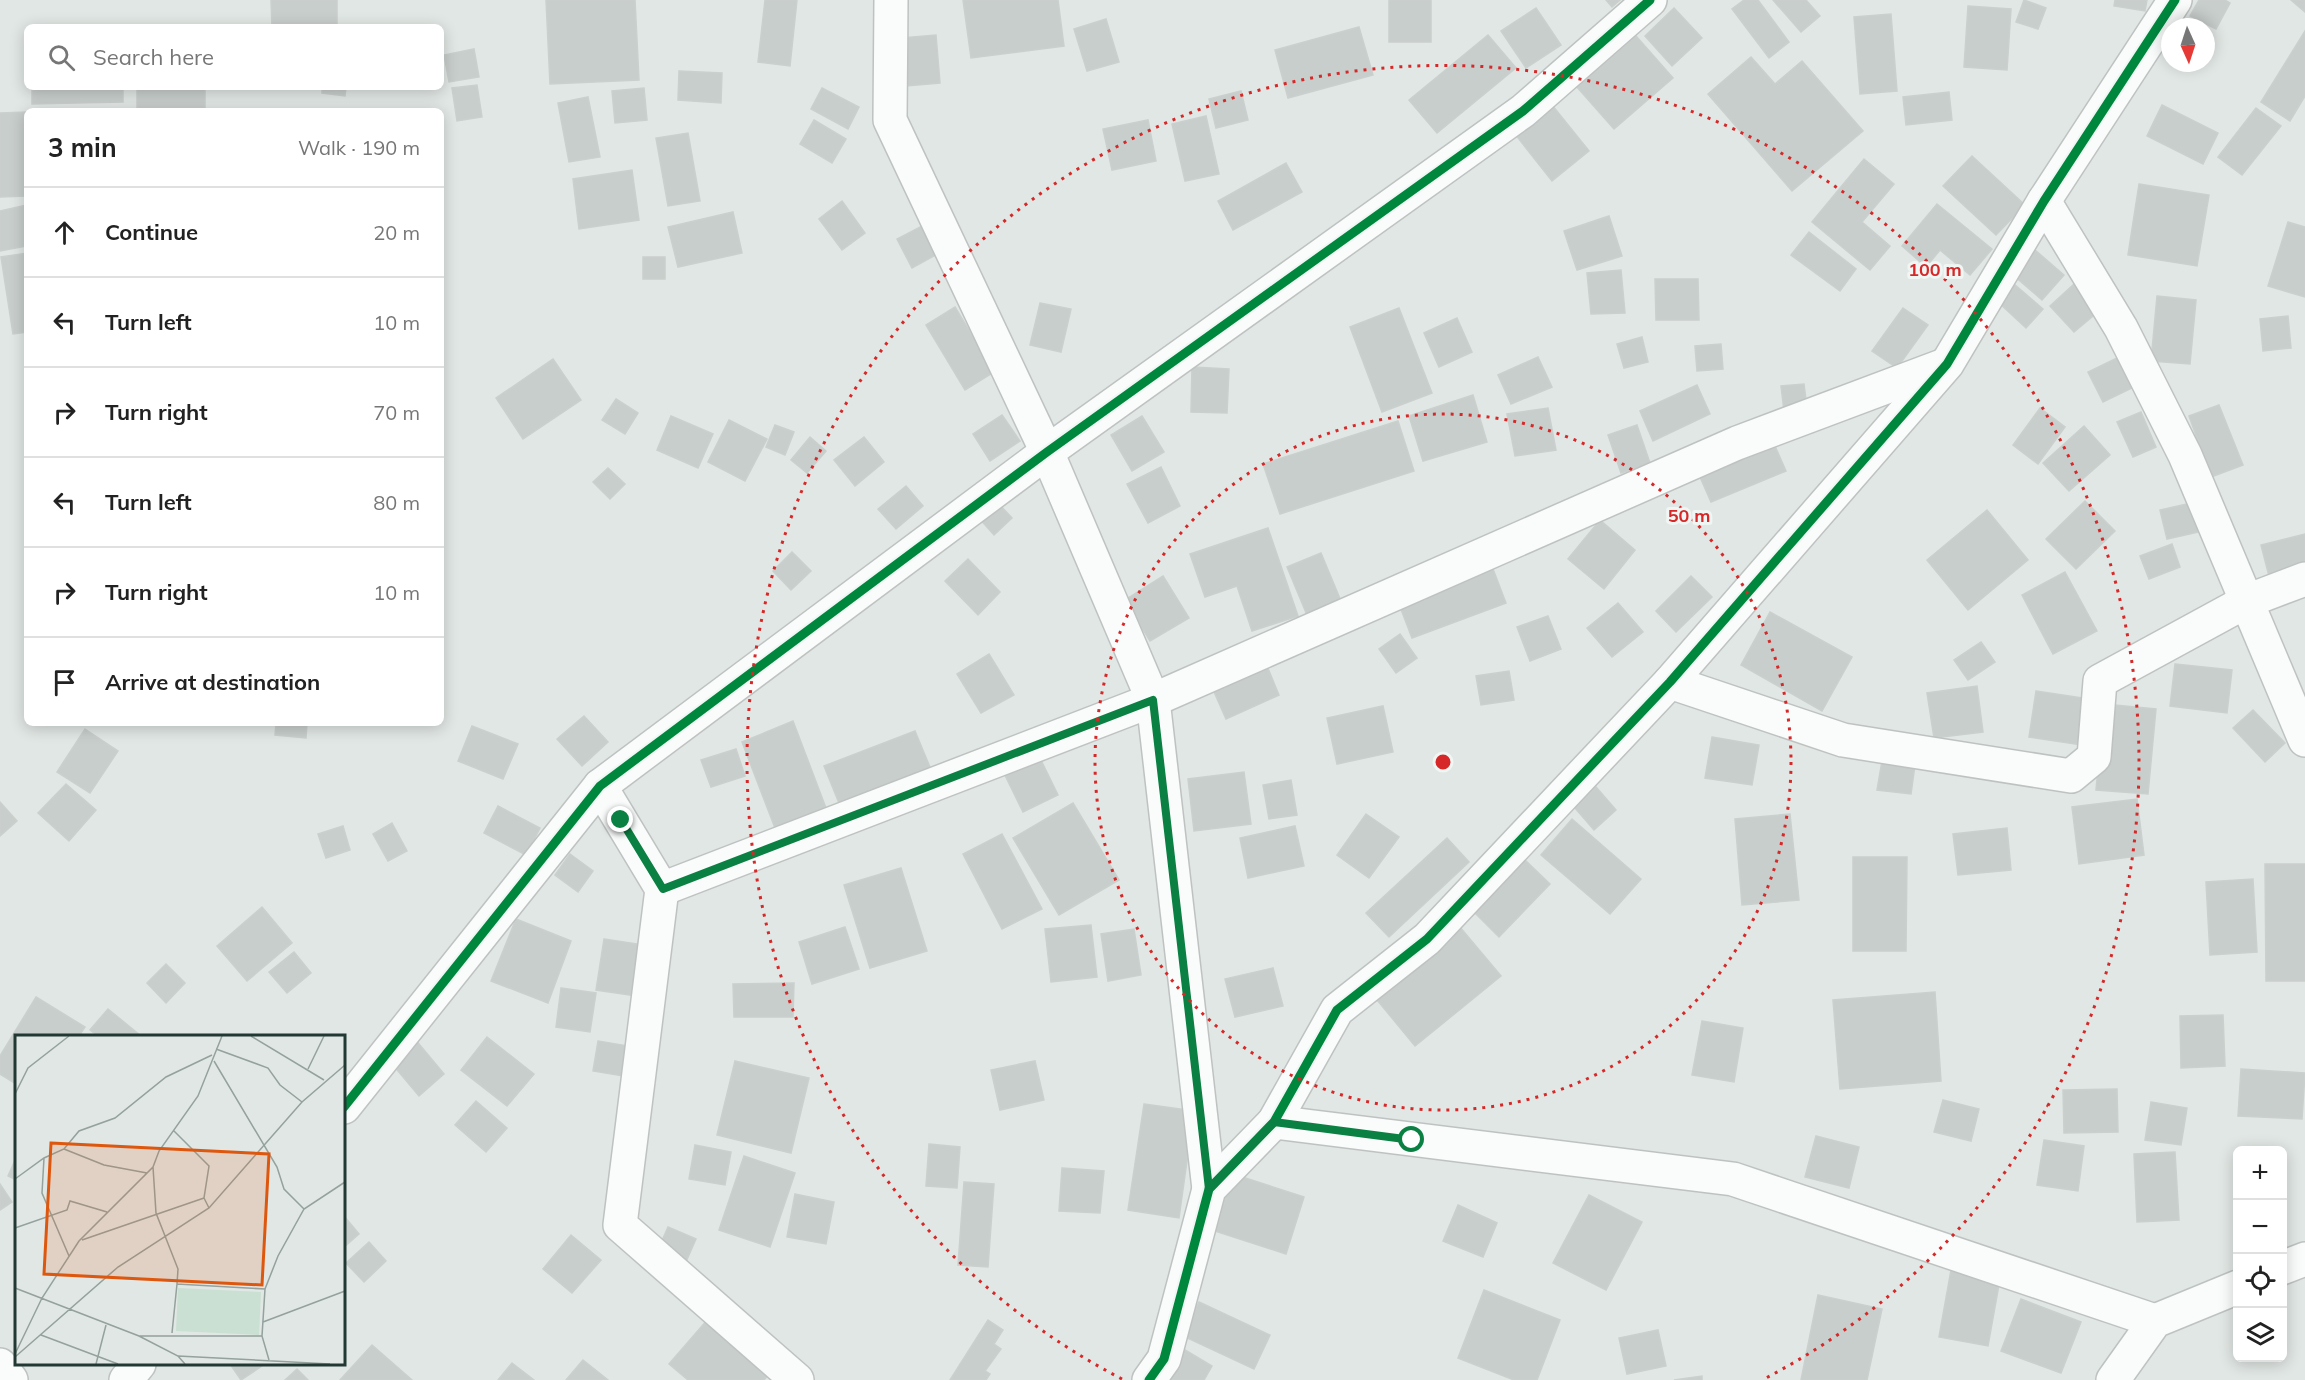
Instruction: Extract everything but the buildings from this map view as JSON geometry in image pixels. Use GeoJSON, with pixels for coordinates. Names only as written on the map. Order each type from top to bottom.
{"type":"FeatureCollection","features":[{"type":"Feature","properties":{"kind":"street"},"geometry":{"type":"LineString","coordinates":[[891,0],[890,120],[1047,452],[1153,700],[1209,1189],[1164,1359],[1149,1380]]}},
{"type":"Feature","properties":{"kind":"street"},"geometry":{"type":"LineString","coordinates":[[345,1106],[600,786],[1047,452],[1523,111],[1650,0]]}},
{"type":"Feature","properties":{"kind":"street"},"geometry":{"type":"LineString","coordinates":[[1209,1189],[1274,1122],[1337,1011],[1427,939],[1670,682],[1947,364],[2044,201],[2175,0]]}},
{"type":"Feature","properties":{"kind":"street"},"geometry":{"type":"LineString","coordinates":[[2044,201],[2121,328],[2185,455],[2305,740]]}},
{"type":"Feature","properties":{"kind":"street"},"geometry":{"type":"LineString","coordinates":[[663,889],[1153,700],[1737,443],[1947,364]]}},
{"type":"Feature","properties":{"kind":"street"},"geometry":{"type":"LineString","coordinates":[[1670,682],[1843,740],[2070,776],[2094,757],[2100,681],[2247,601],[2305,579]]}},
{"type":"Feature","properties":{"kind":"street"},"geometry":{"type":"LineString","coordinates":[[600,786],[663,889],[620,1225],[797,1380]]}},
{"type":"Feature","properties":{"kind":"street"},"geometry":{"type":"LineString","coordinates":[[1274,1122],[1733,1179],[2155,1321]]}},
{"type":"Feature","properties":{"kind":"street"},"geometry":{"type":"LineString","coordinates":[[2287,1266],[2305,1259]]}},
{"type":"Feature","properties":{"kind":"street"},"geometry":{"type":"LineString","coordinates":[[2113,1380],[2155,1321],[2233,1289]]}},
{"type":"Feature","properties":{"kind":"street"},"geometry":{"type":"LineString","coordinates":[[0,1365],[11,1380]]}},
{"type":"Feature","properties":{"kind":"street"},"geometry":{"type":"LineString","coordinates":[[126,1380],[138,1365]]}},
{"type":"Feature","properties":{"kind":"cycle path"},"geometry":{"type":"LineString","coordinates":[[345,1106],[600,786],[1047,452],[1523,111],[1650,0]]}},
{"type":"Feature","properties":{"kind":"cycle path"},"geometry":{"type":"LineString","coordinates":[[1149,1380],[1164,1359],[1209,1189],[1274,1122],[1337,1010],[1427,939],[1670,682],[1947,364],[2044,201],[2175,0]]}},
{"type":"Feature","properties":{"kind":"route"},"geometry":{"type":"LineString","coordinates":[[621,820],[663,889],[1153,700],[1209,1189],[1274,1122],[1412,1140]]}}]}
